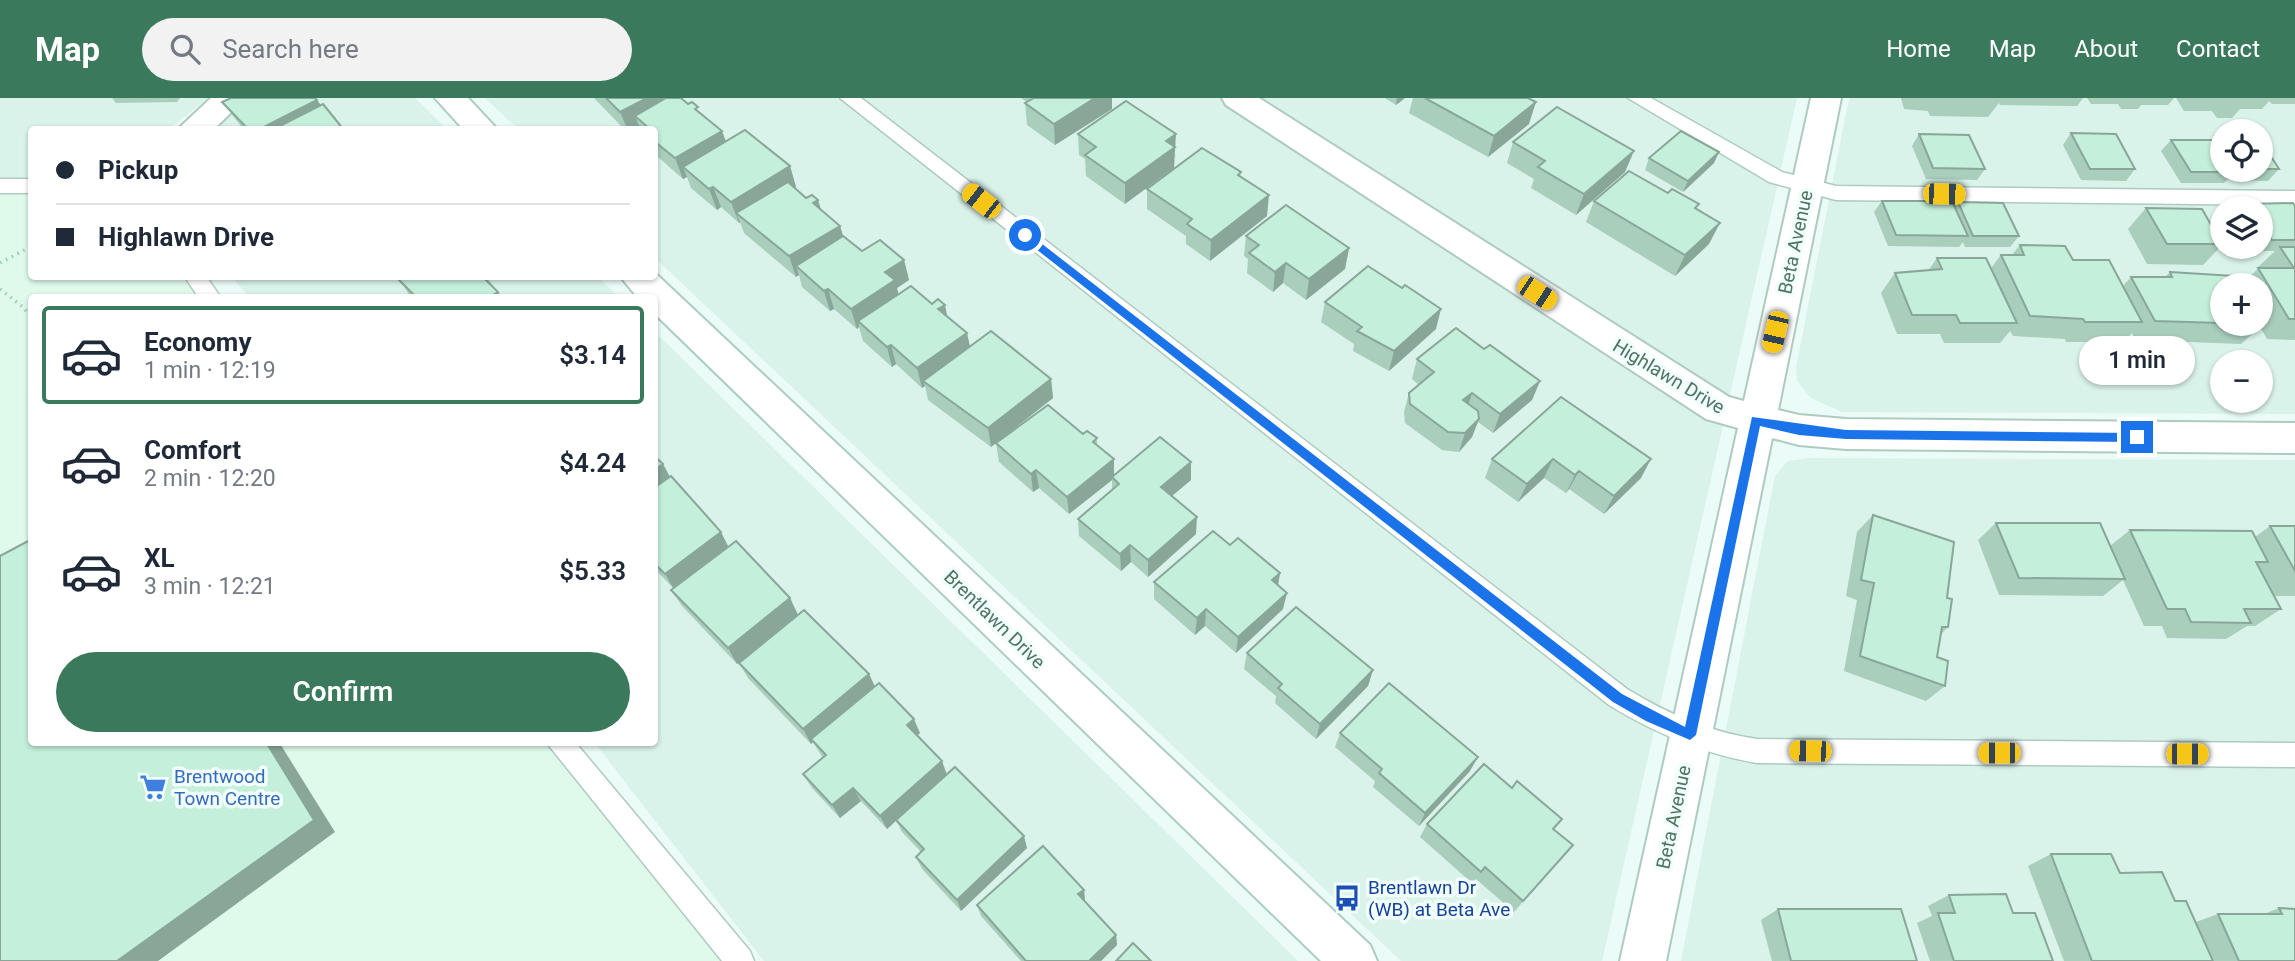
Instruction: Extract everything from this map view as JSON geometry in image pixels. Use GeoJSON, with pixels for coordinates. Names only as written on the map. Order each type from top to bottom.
{"type":"FeatureCollection","features":[{"type":"Feature","properties":{"kind":"street"},"geometry":{"type":"LineString","coordinates":[[197,126],[231,98]]}},
{"type":"Feature","properties":{"kind":"street"},"geometry":{"type":"LineString","coordinates":[[450,98],[479,126]]}},
{"type":"Feature","properties":{"kind":"street","name":"Highlawn Drive"},"geometry":{"type":"LineString","coordinates":[[1237,98],[1698,398],[1718,409],[1755,421],[1799,430],[1846,434],[2295,438]]}},
{"type":"Feature","properties":{"kind":"street","name":"Beta Avenue"},"geometry":{"type":"LineString","coordinates":[[1643,961],[1755,421],[1826,98]]}},
{"type":"Feature","properties":{"kind":"street","name":"Brentlawn Drive"},"geometry":{"type":"LineString","coordinates":[[641,280],[656,294]]}},
{"type":"Feature","properties":{"kind":"street","name":"Brentlawn Drive"},"geometry":{"type":"LineString","coordinates":[[658,296],[1354,961]]}},
{"type":"Feature","properties":{"kind":"lane"},"geometry":{"type":"LineString","coordinates":[[849,98],[1618,698],[1650,717],[1690,735],[1729,748],[1756,751],[2295,755]]}},
{"type":"Feature","properties":{"kind":"lane"},"geometry":{"type":"LineString","coordinates":[[1637,98],[1776,177],[1836,193],[2295,198]]}},
{"type":"Feature","properties":{"kind":"lane"},"geometry":{"type":"LineString","coordinates":[[0,186],[28,186]]}},
{"type":"Feature","properties":{"kind":"lane"},"geometry":{"type":"LineString","coordinates":[[197,280],[208,294]]}},
{"type":"Feature","properties":{"kind":"lane"},"geometry":{"type":"LineString","coordinates":[[562,746],[740,961]]}},
{"type":"Feature","properties":{"kind":"path"},"geometry":{"type":"LineString","coordinates":[[0,263],[28,248]]}},
{"type":"Feature","properties":{"kind":"path"},"geometry":{"type":"LineString","coordinates":[[0,289],[28,314]]}},
{"type":"Feature","properties":{"kind":"shaded area"},"geometry":{"type":"Polygon","coordinates":[[[0,98],[208,98],[173,126],[28,126],[28,186],[0,186],[0,98]]]}},
{"type":"Feature","properties":{"kind":"shaded area"},"geometry":{"type":"Polygon","coordinates":[[[252,98],[415,98],[444,126],[219,126],[252,98]]]}},
{"type":"Feature","properties":{"kind":"shaded area"},"geometry":{"type":"Polygon","coordinates":[[[485,98],[1797,98],[1602,961],[1401,961],[658,261],[658,126],[515,126],[485,98]]]}},
{"type":"Feature","properties":{"kind":"shaded area"},"geometry":{"type":"Polygon","coordinates":[[[1849,98],[2295,98],[2295,414],[1842,412],[1811,398],[1797,381],[1796,368],[1849,98]]]}},
{"type":"Feature","properties":{"kind":"shaded area"},"geometry":{"type":"Polygon","coordinates":[[[0,186],[28,186],[28,280],[184,280],[195,294],[28,294],[28,746],[565,746],[742,961],[0,961],[0,186]]]}},
{"type":"Feature","properties":{"kind":"shaded area"},"geometry":{"type":"Polygon","coordinates":[[[235,280],[601,280],[616,294],[246,294],[235,280]]]}},
{"type":"Feature","properties":{"kind":"shaded area"},"geometry":{"type":"Polygon","coordinates":[[[658,335],[1298,961],[764,961],[597,746],[658,746],[658,335]]]}},
{"type":"Feature","properties":{"kind":"shaded area"},"geometry":{"type":"Polygon","coordinates":[[[1810,458],[2295,460],[2295,961],[1681,961],[1775,476],[1788,461],[1810,458]]]}},
{"type":"Feature","properties":{"kind":"building"},"geometry":{"type":"Polygon","coordinates":[[[231,98],[317,100],[266,126],[245,126],[222,102],[231,98]]]}},
{"type":"Feature","properties":{"kind":"building"},"geometry":{"type":"Polygon","coordinates":[[[606,98],[647,98],[620,112],[606,98]]]}},
{"type":"Feature","properties":{"kind":"building"},"geometry":{"type":"Polygon","coordinates":[[[666,98],[681,98],[688,104],[692,102],[698,107],[695,109],[722,131],[675,158],[658,144],[658,126],[646,126],[635,116],[666,98]]]}},
{"type":"Feature","properties":{"kind":"building"},"geometry":{"type":"Polygon","coordinates":[[[1034,98],[1095,98],[1054,124],[1025,103],[1034,98]]]}},
{"type":"Feature","properties":{"kind":"building"},"geometry":{"type":"Polygon","coordinates":[[[1425,98],[1528,98],[1536,102],[1494,136],[1425,98]]]}},
{"type":"Feature","properties":{"kind":"building"},"geometry":{"type":"Polygon","coordinates":[[[1126,101],[1176,134],[1166,141],[1175,147],[1125,183],[1085,155],[1096,147],[1078,134],[1126,101]]]}},
{"type":"Feature","properties":{"kind":"building"},"geometry":{"type":"Polygon","coordinates":[[[323,104],[341,126],[280,126],[323,104]]]}},
{"type":"Feature","properties":{"kind":"building"},"geometry":{"type":"Polygon","coordinates":[[[1557,107],[1634,151],[1584,194],[1538,167],[1545,161],[1513,142],[1557,107]]]}},
{"type":"Feature","properties":{"kind":"building"},"geometry":{"type":"Polygon","coordinates":[[[745,130],[790,166],[731,202],[713,187],[709,189],[683,167],[745,130]]]}},
{"type":"Feature","properties":{"kind":"building"},"geometry":{"type":"Polygon","coordinates":[[[1681,131],[1719,152],[1688,181],[1649,158],[1681,131]]]}},
{"type":"Feature","properties":{"kind":"building"},"geometry":{"type":"Polygon","coordinates":[[[2071,133],[2116,134],[2135,169],[2090,169],[2071,133]]]}},
{"type":"Feature","properties":{"kind":"building"},"geometry":{"type":"Polygon","coordinates":[[[1919,134],[1969,135],[1985,169],[1933,168],[1919,134]]]}},
{"type":"Feature","properties":{"kind":"building"},"geometry":{"type":"Polygon","coordinates":[[[2171,140],[2210,140],[2210,172],[2191,172],[2171,140]]]}},
{"type":"Feature","properties":{"kind":"building"},"geometry":{"type":"Polygon","coordinates":[[[1202,148],[1241,172],[1238,175],[1269,195],[1211,240],[1187,224],[1192,219],[1147,189],[1202,148]]]}},
{"type":"Feature","properties":{"kind":"building"},"geometry":{"type":"Polygon","coordinates":[[[1629,171],[1668,193],[1672,189],[1699,204],[1695,208],[1720,223],[1685,255],[1594,201],[1629,171]]]}},
{"type":"Feature","properties":{"kind":"building"},"geometry":{"type":"Polygon","coordinates":[[[788,182],[806,198],[812,195],[818,200],[813,203],[840,226],[789,256],[736,213],[788,182]]]}},
{"type":"Feature","properties":{"kind":"building"},"geometry":{"type":"Polygon","coordinates":[[[1882,201],[1952,201],[1968,236],[1896,235],[1882,201]]]}},
{"type":"Feature","properties":{"kind":"building"},"geometry":{"type":"Polygon","coordinates":[[[1958,202],[2003,203],[2019,236],[1973,236],[1958,202]]]}},
{"type":"Feature","properties":{"kind":"building"},"geometry":{"type":"Polygon","coordinates":[[[2273,203],[2293,203],[2295,206],[2295,240],[2273,240],[2273,203]]]}},
{"type":"Feature","properties":{"kind":"building"},"geometry":{"type":"Polygon","coordinates":[[[1286,205],[1349,248],[1309,279],[1286,263],[1275,272],[1249,253],[1259,245],[1246,236],[1286,205]]]}},
{"type":"Feature","properties":{"kind":"building"},"geometry":{"type":"Polygon","coordinates":[[[2146,208],[2202,209],[2210,223],[2210,244],[2167,244],[2146,208]]]}},
{"type":"Feature","properties":{"kind":"building"},"geometry":{"type":"Polygon","coordinates":[[[843,236],[862,251],[880,240],[904,260],[885,272],[895,280],[851,309],[828,289],[824,291],[796,266],[843,236]]]}},
{"type":"Feature","properties":{"kind":"building"},"geometry":{"type":"Polygon","coordinates":[[[2020,245],[2065,246],[2073,260],[2109,260],[2142,322],[2085,322],[2083,319],[2030,316],[2001,255],[2024,255],[2020,245]]]}},
{"type":"Feature","properties":{"kind":"building"},"geometry":{"type":"Polygon","coordinates":[[[2280,247],[2295,247],[2295,319],[2289,319],[2273,293],[2273,273],[2261,273],[2258,268],[2294,268],[2280,247]]]}},
{"type":"Feature","properties":{"kind":"building"},"geometry":{"type":"Polygon","coordinates":[[[1937,258],[1986,258],[2017,323],[1960,323],[1956,315],[1912,315],[1895,273],[1942,269],[1937,258]]]}},
{"type":"Feature","properties":{"kind":"building"},"geometry":{"type":"Polygon","coordinates":[[[1368,266],[1402,288],[1405,285],[1441,309],[1394,351],[1357,331],[1362,327],[1325,302],[1368,266]]]}},
{"type":"Feature","properties":{"kind":"building"},"geometry":{"type":"Polygon","coordinates":[[[2170,272],[2210,274],[2210,323],[2155,321],[2131,277],[2172,277],[2170,272]]]}},
{"type":"Feature","properties":{"kind":"building"},"geometry":{"type":"Polygon","coordinates":[[[399,280],[486,280],[498,292],[495,294],[413,294],[399,280]]]}},
{"type":"Feature","properties":{"kind":"building"},"geometry":{"type":"Polygon","coordinates":[[[911,286],[932,304],[938,299],[945,305],[938,309],[967,333],[917,368],[891,345],[887,347],[858,321],[911,286]]]}},
{"type":"Feature","properties":{"kind":"building"},"geometry":{"type":"Polygon","coordinates":[[[1456,328],[1484,349],[1490,345],[1540,381],[1500,414],[1472,393],[1463,400],[1478,411],[1479,419],[1465,433],[1448,432],[1410,404],[1409,393],[1434,372],[1417,359],[1456,328]]]}},
{"type":"Feature","properties":{"kind":"building"},"geometry":{"type":"Polygon","coordinates":[[[991,331],[1051,379],[988,428],[923,381],[991,331]]]}},
{"type":"Feature","properties":{"kind":"building"},"geometry":{"type":"Polygon","coordinates":[[[1561,397],[1651,459],[1614,496],[1579,471],[1575,475],[1553,459],[1527,484],[1492,459],[1561,397]]]}},
{"type":"Feature","properties":{"kind":"building"},"geometry":{"type":"Polygon","coordinates":[[[1048,405],[1083,434],[1087,431],[1097,438],[1093,442],[1114,459],[1067,497],[1036,470],[1031,474],[996,443],[1048,405]]]}},
{"type":"Feature","properties":{"kind":"building"},"geometry":{"type":"Polygon","coordinates":[[[1160,437],[1191,462],[1161,487],[1197,517],[1148,560],[1130,545],[1120,554],[1078,519],[1119,484],[1112,477],[1160,437]]]}},
{"type":"Feature","properties":{"kind":"building"},"geometry":{"type":"Polygon","coordinates":[[[671,476],[721,532],[665,574],[658,567],[658,485],[671,476]]]}},
{"type":"Feature","properties":{"kind":"building"},"geometry":{"type":"Polygon","coordinates":[[[1873,515],[1954,542],[1947,598],[1952,599],[1948,627],[1942,627],[1937,657],[1948,661],[1945,686],[1860,656],[1874,583],[1861,580],[1873,515]]]}},
{"type":"Feature","properties":{"kind":"building"},"geometry":{"type":"Polygon","coordinates":[[[1996,523],[2100,523],[2125,579],[2019,578],[1996,523]]]}},
{"type":"Feature","properties":{"kind":"building"},"geometry":{"type":"Polygon","coordinates":[[[2270,526],[2295,526],[2295,571],[2270,526]]]}},
{"type":"Feature","properties":{"kind":"building"},"geometry":{"type":"Polygon","coordinates":[[[2130,530],[2252,531],[2268,562],[2256,562],[2281,609],[2244,609],[2251,623],[2191,622],[2185,609],[2167,609],[2130,530]]]}},
{"type":"Feature","properties":{"kind":"building"},"geometry":{"type":"Polygon","coordinates":[[[1213,531],[1230,545],[1238,538],[1280,573],[1272,580],[1287,593],[1238,637],[1206,609],[1197,618],[1154,582],[1213,531]]]}},
{"type":"Feature","properties":{"kind":"building","name":"Brentwood Town Centre"},"geometry":{"type":"Polygon","coordinates":[[[28,541],[28,746],[268,746],[314,820],[117,961],[0,961],[0,556],[28,541]]]}},
{"type":"Feature","properties":{"kind":"building"},"geometry":{"type":"Polygon","coordinates":[[[736,541],[790,598],[728,648],[671,590],[736,541]]]}},
{"type":"Feature","properties":{"kind":"building"},"geometry":{"type":"Polygon","coordinates":[[[1296,607],[1373,670],[1320,724],[1278,688],[1282,684],[1247,653],[1296,607]]]}},
{"type":"Feature","properties":{"kind":"building"},"geometry":{"type":"Polygon","coordinates":[[[804,610],[869,674],[803,729],[739,663],[804,610]]]}},
{"type":"Feature","properties":{"kind":"building"},"geometry":{"type":"Polygon","coordinates":[[[879,683],[914,719],[907,725],[942,761],[880,816],[853,788],[832,805],[803,774],[826,755],[811,739],[879,683]]]}},
{"type":"Feature","properties":{"kind":"building"},"geometry":{"type":"Polygon","coordinates":[[[1389,683],[1478,757],[1425,813],[1379,773],[1382,769],[1340,733],[1389,683]]]}},
{"type":"Feature","properties":{"kind":"building"},"geometry":{"type":"Polygon","coordinates":[[[1484,764],[1512,788],[1517,781],[1562,819],[1553,829],[1573,845],[1523,901],[1485,867],[1481,872],[1427,824],[1484,764]]]}},
{"type":"Feature","properties":{"kind":"building"},"geometry":{"type":"Polygon","coordinates":[[[955,767],[1024,836],[957,900],[916,857],[924,849],[896,820],[955,767]]]}},
{"type":"Feature","properties":{"kind":"building"},"geometry":{"type":"Polygon","coordinates":[[[1043,846],[1084,890],[1078,894],[1116,935],[1089,961],[1026,961],[977,905],[1043,846]]]}},
{"type":"Feature","properties":{"kind":"building"},"geometry":{"type":"Polygon","coordinates":[[[2051,854],[2111,854],[2120,873],[2162,872],[2175,901],[2186,901],[2213,961],[2092,961],[2051,854]]]}},
{"type":"Feature","properties":{"kind":"building"},"geometry":{"type":"Polygon","coordinates":[[[2006,894],[2013,913],[2035,913],[2053,961],[1954,961],[1938,913],[1955,913],[1949,895],[2006,894]]]}},
{"type":"Feature","properties":{"kind":"building"},"geometry":{"type":"Polygon","coordinates":[[[2279,908],[2295,909],[2295,961],[2239,961],[2218,914],[2282,914],[2279,908]]]}},
{"type":"Feature","properties":{"kind":"building"},"geometry":{"type":"Polygon","coordinates":[[[1778,909],[1901,909],[1917,961],[1791,961],[1778,909]]]}},
{"type":"Feature","properties":{"kind":"building"},"geometry":{"type":"Polygon","coordinates":[[[1133,943],[1151,961],[1116,961],[1133,943]]]}},
{"type":"Feature","properties":{"kind":"place","name":"Brentwood Town Centre"},"geometry":{"type":"Point","coordinates":[153,787]}},
{"type":"Feature","properties":{"kind":"place","name":"Brentlawn Dr (WB) at Beta Ave"},"geometry":{"type":"Point","coordinates":[1347,898]}},
{"type":"Feature","properties":{"kind":"route"},"geometry":{"type":"LineString","coordinates":[[1025,235],[1618,698],[1650,717],[1690,735],[1755,421],[1799,430],[1846,434],[2137,437]]}}]}
